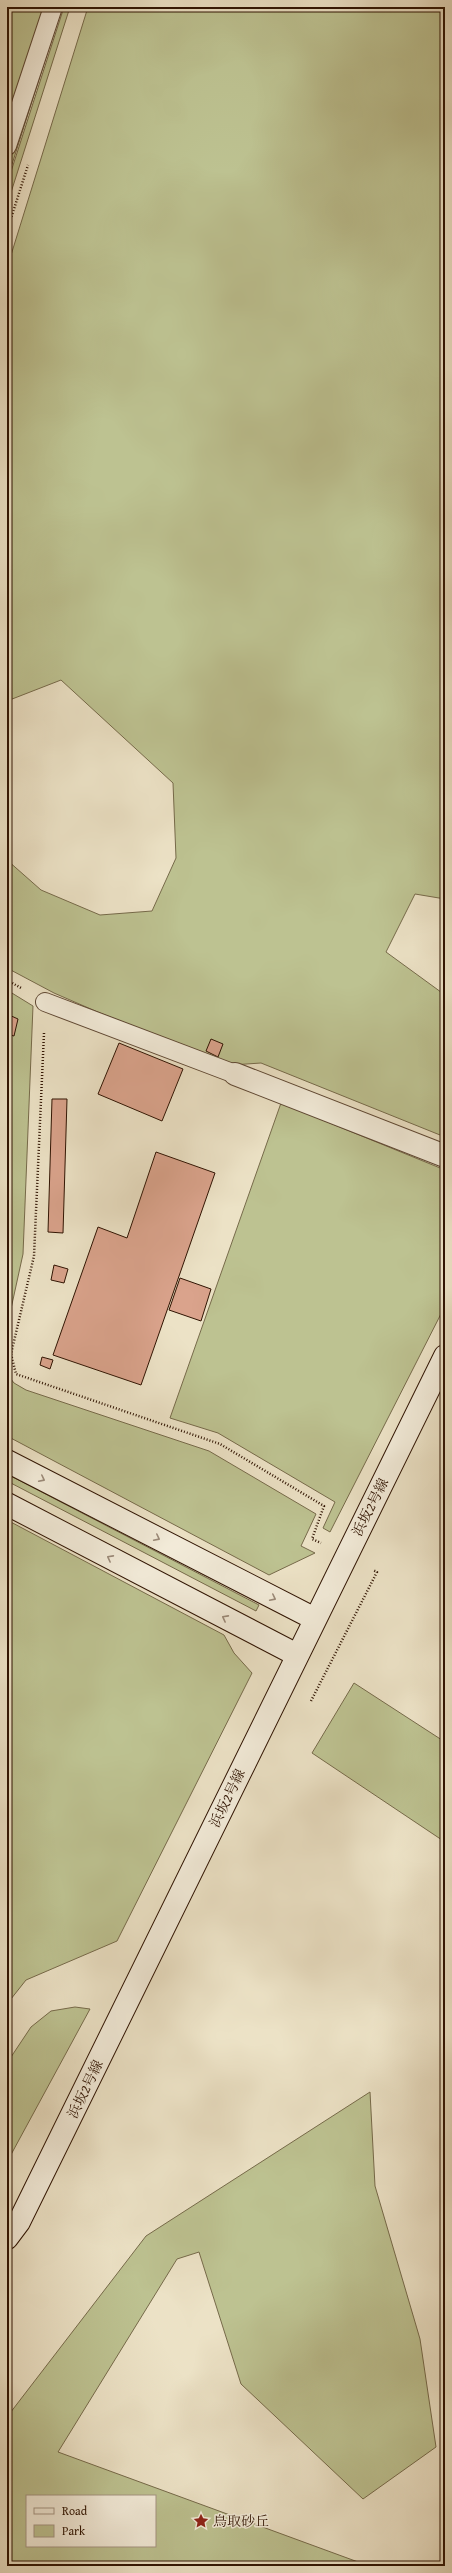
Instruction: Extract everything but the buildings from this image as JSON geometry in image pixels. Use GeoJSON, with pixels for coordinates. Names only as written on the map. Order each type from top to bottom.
{"type":"FeatureCollection","features":[{"type":"Feature","properties":{"kind":"street"},"geometry":{"type":"LineString","coordinates":[[235,1074],[445,1156]]}},
{"type":"Feature","properties":{"kind":"street","name":"浜坂2号線"},"geometry":{"type":"LineString","coordinates":[[7,2238],[23,2215],[445,1356]]}},
{"type":"Feature","properties":{"kind":"street"},"geometry":{"type":"LineString","coordinates":[[7,1461],[315,1619]]}},
{"type":"Feature","properties":{"kind":"street"},"geometry":{"type":"LineString","coordinates":[[7,1504],[297,1655]]}},
{"type":"Feature","properties":{"kind":"lane"},"geometry":{"type":"LineString","coordinates":[[7,146],[53,7]]}},
{"type":"Feature","properties":{"kind":"lane"},"geometry":{"type":"LineString","coordinates":[[45,1002],[235,1074]]}},
{"type":"Feature","properties":{"kind":"green space"},"geometry":{"type":"Polygon","coordinates":[[[7,7],[62,7],[7,180],[7,7]]]}},
{"type":"Feature","properties":{"kind":"green space"},"geometry":{"type":"Polygon","coordinates":[[[64,7],[70,7],[7,205],[7,184],[64,7]]]}},
{"type":"Feature","properties":{"kind":"green space"},"geometry":{"type":"Polygon","coordinates":[[[88,7],[445,7],[445,899],[415,894],[386,952],[445,995],[445,1137],[261,1063],[232,1065],[100,1013],[54,993],[7,968],[7,860],[41,890],[100,915],[152,911],[176,858],[173,783],[61,680],[7,701],[7,268],[88,7]]]}},
{"type":"Feature","properties":{"kind":"green space"},"geometry":{"type":"Polygon","coordinates":[[[7,990],[33,1006],[23,1254],[7,1327],[7,990]]]}},
{"type":"Feature","properties":{"kind":"green space"},"geometry":{"type":"Polygon","coordinates":[[[281,1103],[445,1170],[445,1306],[330,1532],[323,1528],[335,1502],[218,1433],[170,1418],[281,1103]]]}},
{"type":"Feature","properties":{"kind":"green space"},"geometry":{"type":"Polygon","coordinates":[[[7,1374],[14,1383],[26,1390],[209,1451],[316,1514],[301,1546],[315,1553],[269,1575],[7,1436],[7,1374]]]}},
{"type":"Feature","properties":{"kind":"green space"},"geometry":{"type":"Polygon","coordinates":[[[7,1474],[259,1605],[256,1611],[7,1481],[7,1474]]]}},
{"type":"Feature","properties":{"kind":"green space"},"geometry":{"type":"Polygon","coordinates":[[[7,1520],[224,1635],[234,1653],[252,1673],[117,1941],[26,1980],[7,2004],[7,1520]]]}},
{"type":"Feature","properties":{"kind":"green space"},"geometry":{"type":"Polygon","coordinates":[[[354,1683],[445,1742],[445,1842],[312,1753],[354,1683]]]}},
{"type":"Feature","properties":{"kind":"green space"},"geometry":{"type":"Polygon","coordinates":[[[75,2007],[90,2009],[7,2162],[7,2063],[31,2027],[51,2011],[75,2007]]]}},
{"type":"Feature","properties":{"kind":"green space"},"geometry":{"type":"Polygon","coordinates":[[[370,2092],[375,2186],[420,2339],[436,2447],[363,2499],[241,2384],[199,2252],[177,2259],[58,2452],[369,2566],[7,2566],[7,2417],[146,2236],[370,2092]]]}},
{"type":"Feature","properties":{"kind":"place","name":"鳥取砂丘"},"geometry":{"type":"Point","coordinates":[201,2521]}}]}
